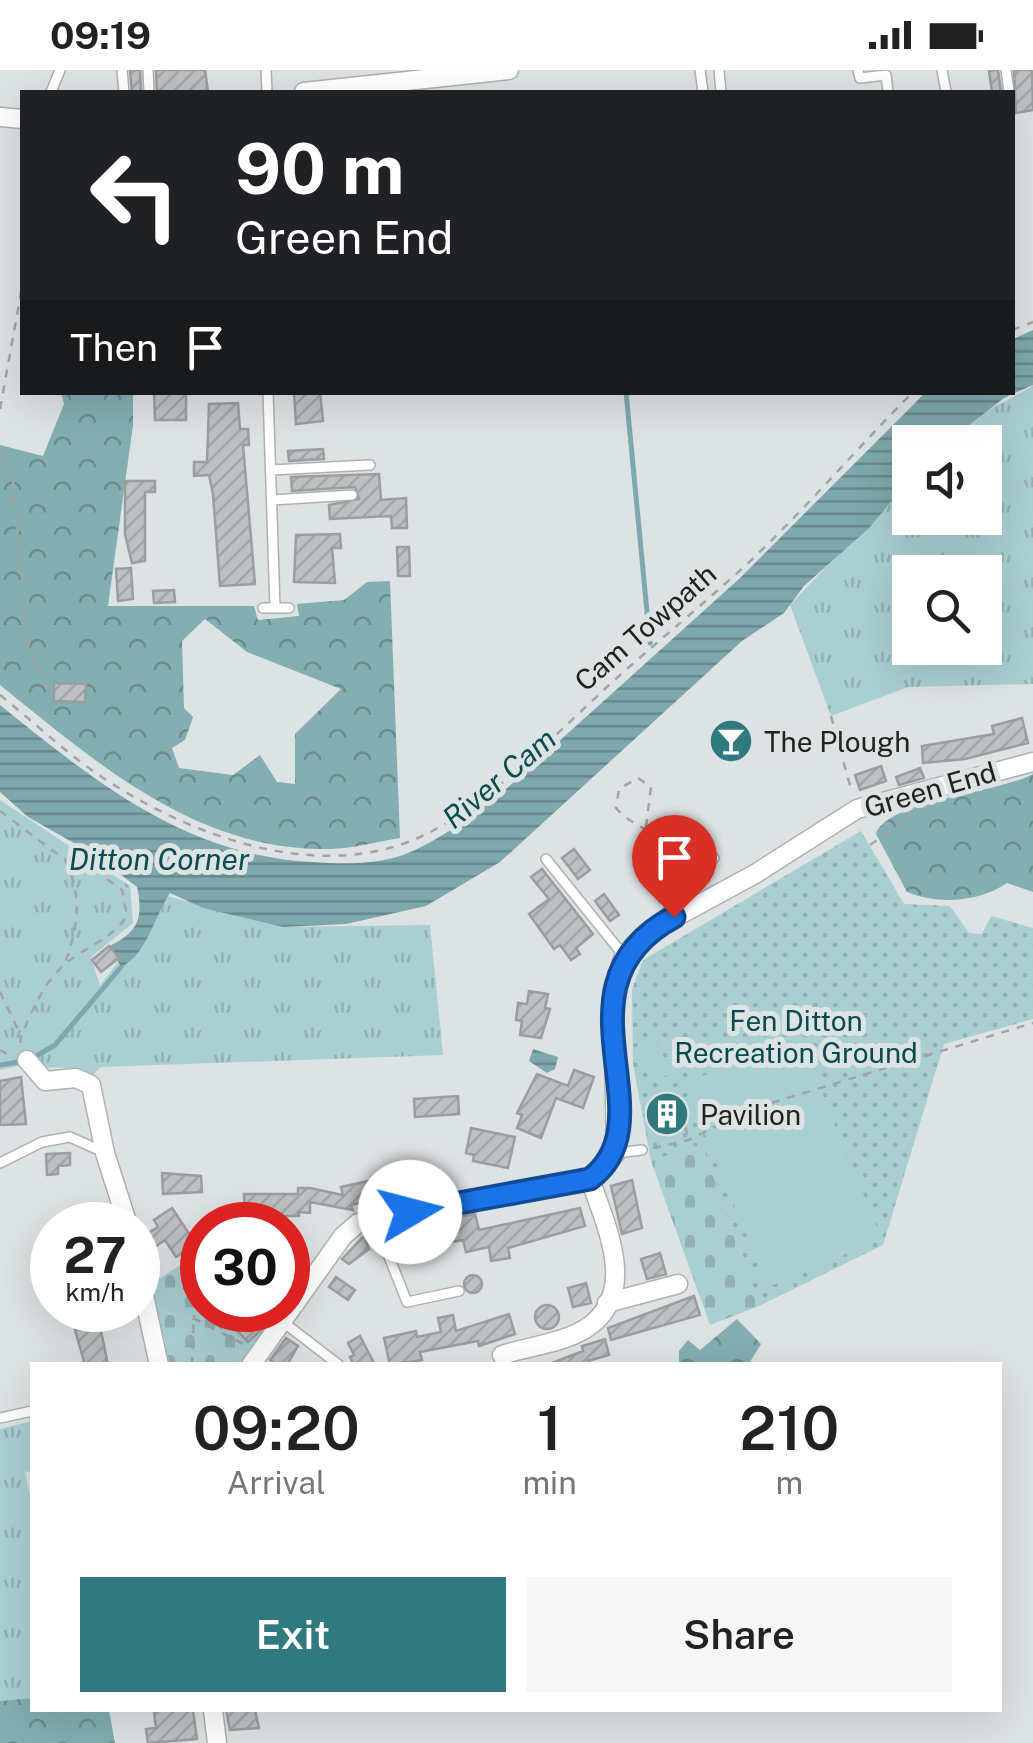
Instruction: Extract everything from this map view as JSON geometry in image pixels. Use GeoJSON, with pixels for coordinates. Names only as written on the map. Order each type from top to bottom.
{"type":"FeatureCollection","features":[{"type":"Feature","properties":{"kind":"street"},"geometry":{"type":"LineString","coordinates":[[312,90],[344,82],[500,70]]}},
{"type":"Feature","properties":{"kind":"street","name":"Green End"},"geometry":{"type":"LineString","coordinates":[[624,956],[648,932],[755,874],[857,809],[1033,762]]}},
{"type":"Feature","properties":{"kind":"street"},"geometry":{"type":"LineString","coordinates":[[310,1281],[343,1236],[358,1223],[590,1179],[616,1153],[613,990],[624,956]]}},
{"type":"Feature","properties":{"kind":"street"},"geometry":{"type":"LineString","coordinates":[[28,1060],[45,1080],[76,1078],[91,1085],[105,1153],[121,1202]]}},
{"type":"Feature","properties":{"kind":"street"},"geometry":{"type":"LineString","coordinates":[[502,1355],[584,1330],[608,1303],[618,1272],[590,1179]]}},
{"type":"Feature","properties":{"kind":"street"},"geometry":{"type":"LineString","coordinates":[[608,1303],[678,1284]]}},
{"type":"Feature","properties":{"kind":"street"},"geometry":{"type":"LineString","coordinates":[[152,1332],[158,1362]]}},
{"type":"Feature","properties":{"kind":"street"},"geometry":{"type":"LineString","coordinates":[[253,1362],[273,1332]]}},
{"type":"Feature","properties":{"kind":"street"},"geometry":{"type":"LineString","coordinates":[[538,1344],[543,1362]]}},
{"type":"Feature","properties":{"kind":"street"},"geometry":{"type":"LineString","coordinates":[[213,1712],[218,1743]]}},
{"type":"Feature","properties":{"kind":"lane"},"geometry":{"type":"LineString","coordinates":[[858,70],[860,78],[886,74],[888,90]]}},
{"type":"Feature","properties":{"kind":"lane"},"geometry":{"type":"LineString","coordinates":[[268,395],[275,608]]}},
{"type":"Feature","properties":{"kind":"lane"},"geometry":{"type":"LineString","coordinates":[[271,470],[370,465]]}},
{"type":"Feature","properties":{"kind":"lane"},"geometry":{"type":"LineString","coordinates":[[272,500],[352,495]]}},
{"type":"Feature","properties":{"kind":"lane"},"geometry":{"type":"LineString","coordinates":[[262,608],[289,608]]}},
{"type":"Feature","properties":{"kind":"lane"},"geometry":{"type":"LineString","coordinates":[[648,932],[669,906],[693,889],[704,844]]}},
{"type":"Feature","properties":{"kind":"lane"},"geometry":{"type":"LineString","coordinates":[[546,858],[624,956]]}},
{"type":"Feature","properties":{"kind":"lane"},"geometry":{"type":"LineString","coordinates":[[697,876],[714,858]]}},
{"type":"Feature","properties":{"kind":"lane"},"geometry":{"type":"LineString","coordinates":[[0,1163],[42,1142],[70,1137],[105,1153]]}},
{"type":"Feature","properties":{"kind":"lane"},"geometry":{"type":"LineString","coordinates":[[616,1153],[642,1150]]}},
{"type":"Feature","properties":{"kind":"lane"},"geometry":{"type":"LineString","coordinates":[[374,1219],[407,1302],[459,1291]]}},
{"type":"Feature","properties":{"kind":"lane"},"geometry":{"type":"LineString","coordinates":[[296,1332],[335,1362]]}},
{"type":"Feature","properties":{"kind":"lane"},"geometry":{"type":"LineString","coordinates":[[0,1418],[30,1411]]}},
{"type":"Feature","properties":{"kind":"path"},"geometry":{"type":"LineString","coordinates":[[0,409],[20,298]]}},
{"type":"Feature","properties":{"kind":"path","name":"Cam Towpath"},"geometry":{"type":"LineString","coordinates":[[0,695],[116,787],[173,818],[226,839],[336,855],[406,842],[434,830],[486,792],[713,594],[910,395]]}},
{"type":"Feature","properties":{"kind":"path"},"geometry":{"type":"LineString","coordinates":[[0,450],[12,472],[28,642],[46,688]]}},
{"type":"Feature","properties":{"kind":"path"},"geometry":{"type":"LineString","coordinates":[[832,716],[857,809]]}},
{"type":"Feature","properties":{"kind":"path"},"geometry":{"type":"LineString","coordinates":[[646,827],[651,788],[638,778],[619,789],[614,801],[626,820],[646,827],[671,845],[680,842],[699,859]]}},
{"type":"Feature","properties":{"kind":"path"},"geometry":{"type":"LineString","coordinates":[[870,845],[910,817],[902,794]]}},
{"type":"Feature","properties":{"kind":"path"},"geometry":{"type":"LineString","coordinates":[[0,812],[64,859],[100,874],[122,890],[127,916],[114,935],[64,964]]}},
{"type":"Feature","properties":{"kind":"path"},"geometry":{"type":"LineString","coordinates":[[0,1050],[19,1058],[22,1036],[40,994],[64,964],[75,936],[78,904],[74,878],[64,859]]}},
{"type":"Feature","properties":{"kind":"path"},"geometry":{"type":"LineString","coordinates":[[0,992],[22,1036]]}},
{"type":"Feature","properties":{"kind":"path"},"geometry":{"type":"LineString","coordinates":[[642,1150],[690,1140],[745,1110],[1033,1023]]}},
{"type":"Feature","properties":{"kind":"path"},"geometry":{"type":"LineString","coordinates":[[673,1097],[690,1140]]}},
{"type":"Feature","properties":{"kind":"path"},"geometry":{"type":"LineString","coordinates":[[192,1362],[193,1317],[212,1332],[252,1344]]}},
{"type":"Feature","properties":{"kind":"green space"},"geometry":{"type":"Polygon","coordinates":[[[1033,386],[1033,684],[908,687],[831,716],[790,605],[892,498],[892,535],[1002,535],[1002,425],[967,425],[1033,386]]]}},
{"type":"Feature","properties":{"kind":"green space"},"geometry":{"type":"Polygon","coordinates":[[[62,395],[133,395],[133,425],[108,606],[254,606],[258,620],[299,616],[297,604],[344,600],[367,582],[390,581],[400,838],[331,849],[282,846],[236,836],[193,819],[112,772],[0,685],[0,445],[43,456],[64,404],[62,395]],[[205,619],[182,641],[184,708],[193,717],[185,740],[172,748],[179,768],[233,775],[260,755],[277,782],[295,784],[295,734],[341,689],[247,652],[205,619]]]}},
{"type":"Feature","properties":{"kind":"green space"},"geometry":{"type":"Polygon","coordinates":[[[1033,774],[1033,892],[1007,883],[959,900],[932,899],[907,892],[876,834],[885,822],[922,805],[1033,774]]]}},
{"type":"Feature","properties":{"kind":"green space"},"geometry":{"type":"Polygon","coordinates":[[[0,800],[130,886],[133,923],[91,957],[100,986],[167,896],[284,927],[430,925],[443,1055],[101,1067],[86,1081],[72,1068],[32,1067],[34,1063],[0,1070],[0,800]]]}},
{"type":"Feature","properties":{"kind":"green space","name":"Fen Ditton Recreation Ground"},"geometry":{"type":"Polygon","coordinates":[[[861,831],[904,904],[950,906],[969,933],[982,934],[991,916],[1033,928],[1033,1019],[944,1044],[883,1245],[759,1306],[702,1144],[651,1161],[633,1064],[632,989],[643,960],[861,831]]]}},
{"type":"Feature","properties":{"kind":"green space"},"geometry":{"type":"Polygon","coordinates":[[[798,1037],[882,1239],[768,1287],[684,1084],[798,1037]]]}},
{"type":"Feature","properties":{"kind":"green space"},"geometry":{"type":"Polygon","coordinates":[[[656,1042],[668,1075],[651,1081],[639,1048],[656,1042]]]}},
{"type":"Feature","properties":{"kind":"green space"},"geometry":{"type":"Polygon","coordinates":[[[702,1143],[759,1306],[710,1325],[651,1161],[702,1143]]]}},
{"type":"Feature","properties":{"kind":"green space"},"geometry":{"type":"Polygon","coordinates":[[[180,1265],[180,1332],[268,1332],[246,1362],[169,1362],[160,1322],[160,1278],[180,1265]]]}},
{"type":"Feature","properties":{"kind":"green space"},"geometry":{"type":"Polygon","coordinates":[[[737,1319],[761,1344],[750,1362],[679,1362],[679,1351],[688,1340],[700,1350],[737,1319]]]}},
{"type":"Feature","properties":{"kind":"green space"},"geometry":{"type":"Polygon","coordinates":[[[30,1422],[30,1471],[25,1473],[30,1494],[30,1698],[0,1701],[0,1429],[30,1422]]]}},
{"type":"Feature","properties":{"kind":"green space"},"geometry":{"type":"Polygon","coordinates":[[[30,1698],[30,1712],[109,1712],[115,1743],[0,1743],[0,1701],[30,1698]]]}},
{"type":"Feature","properties":{"kind":"water"},"geometry":{"type":"Polygon","coordinates":[[[1033,330],[1033,385],[1015,393],[1015,338],[1033,330]]]}},
{"type":"Feature","properties":{"kind":"water"},"geometry":{"type":"Polygon","coordinates":[[[923,395],[1011,395],[969,425],[893,425],[923,395]]]}},
{"type":"Feature","properties":{"kind":"water","name":"Ditton Corner"},"geometry":{"type":"Polygon","coordinates":[[[892,426],[892,501],[869,528],[804,586],[784,613],[742,641],[500,862],[426,906],[346,924],[283,927],[203,908],[170,893],[144,945],[121,967],[109,946],[136,924],[140,908],[137,887],[95,855],[28,817],[0,792],[0,705],[71,761],[144,810],[182,830],[266,856],[358,863],[403,855],[456,826],[505,790],[739,579],[892,426]]]}},
{"type":"Feature","properties":{"kind":"water"},"geometry":{"type":"Polygon","coordinates":[[[533,1049],[558,1057],[555,1069],[547,1073],[529,1061],[533,1049]]]}},
{"type":"Feature","properties":{"kind":"building"},"geometry":{"type":"Polygon","coordinates":[[[130,70],[140,70],[141,90],[132,90],[130,70]]]}},
{"type":"Feature","properties":{"kind":"building"},"geometry":{"type":"Polygon","coordinates":[[[156,70],[205,70],[208,90],[157,90],[156,70]]]}},
{"type":"Feature","properties":{"kind":"building"},"geometry":{"type":"Polygon","coordinates":[[[998,70],[1001,90],[992,90],[989,71],[998,70]]]}},
{"type":"Feature","properties":{"kind":"building"},"geometry":{"type":"Polygon","coordinates":[[[1014,70],[1032,70],[1033,110],[1016,113],[1014,70]]]}},
{"type":"Feature","properties":{"kind":"building"},"geometry":{"type":"Polygon","coordinates":[[[154,395],[186,395],[186,420],[155,420],[154,395]]]}},
{"type":"Feature","properties":{"kind":"building"},"geometry":{"type":"Polygon","coordinates":[[[294,395],[320,395],[323,421],[296,424],[294,395]]]}},
{"type":"Feature","properties":{"kind":"building"},"geometry":{"type":"Polygon","coordinates":[[[238,403],[240,429],[248,429],[249,445],[243,445],[255,584],[220,586],[213,494],[209,475],[194,476],[194,462],[207,462],[209,404],[238,403]]]}},
{"type":"Feature","properties":{"kind":"building"},"geometry":{"type":"Polygon","coordinates":[[[323,449],[324,459],[289,461],[288,451],[323,449]]]}},
{"type":"Feature","properties":{"kind":"building"},"geometry":{"type":"Polygon","coordinates":[[[379,474],[381,500],[406,498],[407,528],[392,528],[391,516],[330,519],[329,505],[359,499],[355,487],[292,491],[291,477],[379,474]]]}},
{"type":"Feature","properties":{"kind":"building"},"geometry":{"type":"Polygon","coordinates":[[[125,481],[155,481],[155,492],[145,492],[145,561],[132,563],[125,534],[125,481]]]}},
{"type":"Feature","properties":{"kind":"building"},"geometry":{"type":"Polygon","coordinates":[[[340,534],[341,548],[332,548],[335,583],[294,582],[296,535],[340,534]]]}},
{"type":"Feature","properties":{"kind":"building"},"geometry":{"type":"Polygon","coordinates":[[[397,547],[409,547],[410,576],[398,576],[397,547]]]}},
{"type":"Feature","properties":{"kind":"building"},"geometry":{"type":"Polygon","coordinates":[[[131,568],[133,599],[118,601],[116,569],[131,568]]]}},
{"type":"Feature","properties":{"kind":"building"},"geometry":{"type":"Polygon","coordinates":[[[174,590],[175,602],[154,603],[153,591],[174,590]]]}},
{"type":"Feature","properties":{"kind":"building"},"geometry":{"type":"Polygon","coordinates":[[[54,683],[86,684],[85,702],[54,701],[54,683]]]}},
{"type":"Feature","properties":{"kind":"building"},"geometry":{"type":"Polygon","coordinates":[[[1022,718],[1028,743],[965,759],[923,763],[922,746],[994,734],[992,726],[1022,718]]]}},
{"type":"Feature","properties":{"kind":"building"},"geometry":{"type":"Polygon","coordinates":[[[881,766],[886,781],[860,790],[855,775],[881,766]]]}},
{"type":"Feature","properties":{"kind":"building"},"geometry":{"type":"Polygon","coordinates":[[[920,768],[924,778],[899,785],[896,777],[920,768]]]}},
{"type":"Feature","properties":{"kind":"building"},"geometry":{"type":"Polygon","coordinates":[[[671,848],[688,872],[680,878],[685,885],[660,902],[636,867],[671,848]]]}},
{"type":"Feature","properties":{"kind":"building"},"geometry":{"type":"Polygon","coordinates":[[[574,849],[590,870],[578,879],[562,858],[574,849]]]}},
{"type":"Feature","properties":{"kind":"building"},"geometry":{"type":"Polygon","coordinates":[[[542,869],[593,934],[576,948],[580,954],[571,960],[560,945],[554,949],[529,914],[549,899],[531,877],[542,869]]]}},
{"type":"Feature","properties":{"kind":"building"},"geometry":{"type":"Polygon","coordinates":[[[604,894],[619,915],[610,921],[595,901],[604,894]]]}},
{"type":"Feature","properties":{"kind":"building"},"geometry":{"type":"Polygon","coordinates":[[[109,946],[119,958],[101,972],[92,960],[109,946]]]}},
{"type":"Feature","properties":{"kind":"building"},"geometry":{"type":"Polygon","coordinates":[[[529,991],[548,994],[545,1008],[550,1009],[541,1038],[520,1035],[522,1021],[516,1020],[518,1003],[527,1004],[529,991]]]}},
{"type":"Feature","properties":{"kind":"building"},"geometry":{"type":"Polygon","coordinates":[[[574,1070],[594,1077],[583,1108],[556,1098],[541,1138],[517,1128],[522,1115],[517,1113],[537,1074],[568,1086],[574,1070]]]}},
{"type":"Feature","properties":{"kind":"building"},"geometry":{"type":"Polygon","coordinates":[[[21,1077],[26,1124],[0,1125],[0,1081],[21,1077]]]}},
{"type":"Feature","properties":{"kind":"building"},"geometry":{"type":"Polygon","coordinates":[[[458,1096],[459,1114],[415,1117],[414,1099],[458,1096]]]}},
{"type":"Feature","properties":{"kind":"building","name":"Pavilion"},"geometry":{"type":"Polygon","coordinates":[[[671,1097],[682,1124],[664,1132],[652,1105],[671,1097]]]}},
{"type":"Feature","properties":{"kind":"building"},"geometry":{"type":"Polygon","coordinates":[[[471,1128],[515,1137],[508,1168],[473,1161],[474,1155],[466,1153],[471,1128]]]}},
{"type":"Feature","properties":{"kind":"building"},"geometry":{"type":"Polygon","coordinates":[[[70,1153],[70,1165],[58,1166],[58,1174],[47,1175],[46,1154],[70,1153]]]}},
{"type":"Feature","properties":{"kind":"building"},"geometry":{"type":"Polygon","coordinates":[[[162,1173],[201,1176],[202,1192],[163,1194],[162,1173]]]}},
{"type":"Feature","properties":{"kind":"building"},"geometry":{"type":"Polygon","coordinates":[[[382,1178],[386,1197],[351,1205],[353,1210],[310,1202],[244,1202],[244,1194],[298,1194],[298,1188],[343,1195],[341,1187],[382,1178]]]}},
{"type":"Feature","properties":{"kind":"building"},"geometry":{"type":"Polygon","coordinates":[[[632,1180],[642,1228],[622,1234],[611,1186],[632,1180]]]}},
{"type":"Feature","properties":{"kind":"building"},"geometry":{"type":"Polygon","coordinates":[[[172,1208],[180,1220],[180,1254],[176,1257],[165,1240],[160,1243],[160,1216],[172,1208]]]}},
{"type":"Feature","properties":{"kind":"building"},"geometry":{"type":"Polygon","coordinates":[[[580,1208],[585,1226],[508,1248],[510,1258],[491,1261],[489,1247],[466,1252],[463,1240],[396,1252],[388,1230],[475,1214],[479,1230],[580,1208]]]}},
{"type":"Feature","properties":{"kind":"building"},"geometry":{"type":"Polygon","coordinates":[[[364,1236],[369,1249],[349,1264],[342,1259],[364,1236]]]}},
{"type":"Feature","properties":{"kind":"building"},"geometry":{"type":"Polygon","coordinates":[[[660,1253],[666,1274],[647,1279],[641,1259],[660,1253]]]}},
{"type":"Feature","properties":{"kind":"building"},"geometry":{"type":"Polygon","coordinates":[[[473,1275],[482,1284],[473,1293],[464,1284],[473,1275]]]}},
{"type":"Feature","properties":{"kind":"building"},"geometry":{"type":"Polygon","coordinates":[[[336,1277],[355,1290],[348,1300],[329,1287],[336,1277]]]}},
{"type":"Feature","properties":{"kind":"building"},"geometry":{"type":"Polygon","coordinates":[[[586,1283],[591,1303],[573,1307],[568,1288],[586,1283]]]}},
{"type":"Feature","properties":{"kind":"building"},"geometry":{"type":"Polygon","coordinates":[[[694,1296],[700,1315],[611,1340],[608,1328],[694,1296]]]}},
{"type":"Feature","properties":{"kind":"building"},"geometry":{"type":"Polygon","coordinates":[[[547,1305],[559,1317],[547,1329],[535,1317],[547,1305]]]}},
{"type":"Feature","properties":{"kind":"building"},"geometry":{"type":"Polygon","coordinates":[[[509,1314],[515,1334],[479,1346],[478,1341],[420,1352],[422,1360],[389,1362],[384,1338],[416,1331],[417,1337],[441,1332],[438,1318],[453,1315],[456,1331],[509,1314]]]}},
{"type":"Feature","properties":{"kind":"building"},"geometry":{"type":"Polygon","coordinates":[[[76,1332],[101,1332],[107,1362],[84,1362],[76,1332]]]}},
{"type":"Feature","properties":{"kind":"building"},"geometry":{"type":"Polygon","coordinates":[[[238,1332],[259,1332],[248,1342],[238,1332]]]}},
{"type":"Feature","properties":{"kind":"building"},"geometry":{"type":"Polygon","coordinates":[[[360,1336],[373,1362],[352,1362],[350,1357],[354,1355],[348,1343],[360,1336]]]}},
{"type":"Feature","properties":{"kind":"building"},"geometry":{"type":"Polygon","coordinates":[[[286,1338],[298,1346],[289,1362],[270,1360],[286,1338]]]}},
{"type":"Feature","properties":{"kind":"building"},"geometry":{"type":"Polygon","coordinates":[[[605,1339],[609,1355],[588,1362],[555,1362],[583,1351],[582,1346],[605,1339]]]}},
{"type":"Feature","properties":{"kind":"building"},"geometry":{"type":"Polygon","coordinates":[[[193,1712],[197,1739],[148,1743],[146,1729],[156,1728],[154,1713],[193,1712]]]}},
{"type":"Feature","properties":{"kind":"building"},"geometry":{"type":"Polygon","coordinates":[[[226,1712],[255,1712],[259,1728],[230,1730],[226,1712]]]}},
{"type":"Feature","properties":{"kind":"waterway"},"geometry":{"type":"LineString","coordinates":[[626,395],[650,643]]}},
{"type":"Feature","properties":{"kind":"waterway"},"geometry":{"type":"LineString","coordinates":[[33,1058],[55,1045],[121,967]]}},
{"type":"Feature","properties":{"kind":"waterway"},"geometry":{"type":"LineString","coordinates":[[0,1065],[18,1062]]}},
{"type":"Feature","properties":{"kind":"place","name":"The Plough"},"geometry":{"type":"Point","coordinates":[731,741]}},
{"type":"Feature","properties":{"kind":"place","name":"Pavilion"},"geometry":{"type":"Point","coordinates":[667,1114]}},
{"type":"Feature","properties":{"kind":"route"},"geometry":{"type":"LineString","coordinates":[[410,1212],[590,1179],[604,1169],[616,1153],[618,1123],[613,990],[624,956],[648,932],[674,917]]}},
{"type":"Feature","properties":{"kind":"water label","name":"River Cam"},"geometry":{"type":"Point","coordinates":[499,778]}}]}
